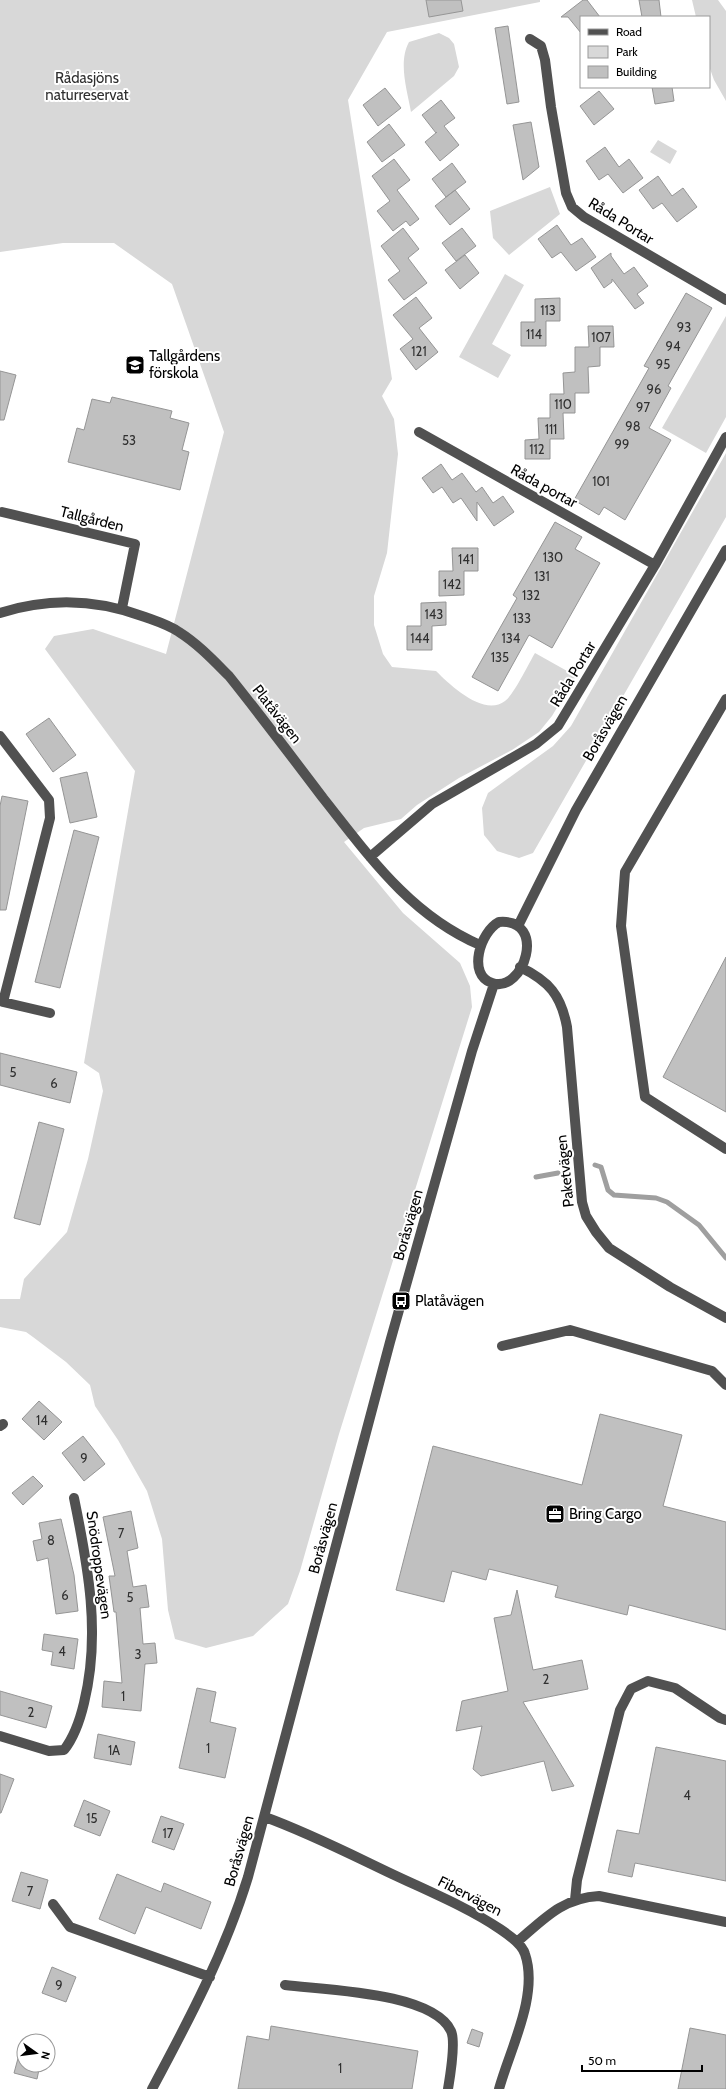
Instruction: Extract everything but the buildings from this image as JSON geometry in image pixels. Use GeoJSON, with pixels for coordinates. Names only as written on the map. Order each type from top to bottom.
{"type":"FeatureCollection","features":[{"type":"Feature","properties":{"kind":"street","name":"Råda Portar"},"geometry":{"type":"LineString","coordinates":[[530,39],[541,46],[546,60],[551,107],[566,193],[572,207],[584,217],[726,300]]}},
{"type":"Feature","properties":{"kind":"street","name":"Råda portar"},"geometry":{"type":"LineString","coordinates":[[419,432],[654,565]]}},
{"type":"Feature","properties":{"kind":"street","name":"Råda Portar"},"geometry":{"type":"LineString","coordinates":[[370,857],[432,804],[536,744],[558,726],[654,565],[726,437]]}},
{"type":"Feature","properties":{"kind":"street","name":"Tallgården"},"geometry":{"type":"LineString","coordinates":[[2,512],[135,544],[122,608]]}},
{"type":"Feature","properties":{"kind":"street","name":"Boråsvägen"},"geometry":{"type":"LineString","coordinates":[[518,926],[576,810],[726,550]]}},
{"type":"Feature","properties":{"kind":"street","name":"Platåvägen"},"geometry":{"type":"LineString","coordinates":[[0,612],[23,606],[54,601],[88,602],[122,608],[178,631],[207,653],[229,676],[370,857],[401,892],[437,922],[480,945]]}},
{"type":"Feature","properties":{"kind":"street"},"geometry":{"type":"LineString","coordinates":[[726,699],[625,872],[622,926],[645,1097],[726,1149]]}},
{"type":"Feature","properties":{"kind":"street"},"geometry":{"type":"LineString","coordinates":[[0,736],[49,800],[50,818],[2,1001],[50,1013]]}},
{"type":"Feature","properties":{"kind":"street"},"geometry":{"type":"LineString","coordinates":[[499,922],[511,923],[518,926],[524,930],[527,939],[526,950],[520,967],[511,981],[504,984],[494,984],[483,978],[480,971],[480,945],[491,926],[499,922]]}},
{"type":"Feature","properties":{"kind":"street","name":"Paketvägen"},"geometry":{"type":"LineString","coordinates":[[520,967],[540,978],[550,987],[557,996],[564,1012],[567,1027],[582,1202],[586,1216],[596,1232],[609,1248],[670,1287],[726,1318]]}},
{"type":"Feature","properties":{"kind":"street","name":"Boråsvägen"},"geometry":{"type":"LineString","coordinates":[[152,2089],[210,1977],[236,1916],[265,1818],[390,1342],[472,1051],[494,984]]}},
{"type":"Feature","properties":{"kind":"street"},"geometry":{"type":"LineString","coordinates":[[502,1346],[570,1330],[712,1371],[726,1385]]}},
{"type":"Feature","properties":{"kind":"street","name":"Snödroppevägen"},"geometry":{"type":"LineString","coordinates":[[0,1736],[49,1751],[64,1750],[72,1739],[81,1716],[92,1662],[92,1597],[74,1498]]}},
{"type":"Feature","properties":{"kind":"street"},"geometry":{"type":"LineString","coordinates":[[575,1900],[577,1880],[603,1774],[620,1710],[631,1689],[648,1681],[675,1688],[720,1718],[726,1720]]}},
{"type":"Feature","properties":{"kind":"street","name":"Fibervägen"},"geometry":{"type":"LineString","coordinates":[[265,1818],[300,1831],[430,1892],[496,1926],[517,1942],[525,1953],[530,1978],[526,2000],[499,2089]]}},
{"type":"Feature","properties":{"kind":"street"},"geometry":{"type":"LineString","coordinates":[[517,1942],[562,1906],[585,1897],[600,1896],[726,1922]]}},
{"type":"Feature","properties":{"kind":"street"},"geometry":{"type":"LineString","coordinates":[[53,1904],[70,1927],[210,1977]]}},
{"type":"Feature","properties":{"kind":"street"},"geometry":{"type":"LineString","coordinates":[[285,1985],[394,1998],[420,2006],[441,2018],[452,2032],[452,2069],[448,2089]]}},
{"type":"Feature","properties":{"kind":"green space","name":"Rådasjöns naturreservat"},"geometry":{"type":"Polygon","coordinates":[[[0,0],[540,0],[540,2],[387,32],[348,100],[392,379],[382,396],[394,419],[398,454],[387,553],[374,596],[374,625],[383,654],[392,667],[436,671],[468,698],[487,705],[497,705],[508,698],[535,653],[576,676],[552,716],[539,732],[512,750],[459,778],[417,805],[401,819],[364,828],[344,842],[403,913],[460,963],[470,986],[472,1007],[339,1434],[300,1571],[288,1604],[253,1636],[206,1648],[175,1639],[168,1610],[162,1539],[147,1491],[118,1440],[95,1406],[90,1385],[66,1362],[26,1332],[0,1327],[0,1299],[20,1299],[24,1279],[67,1232],[88,1159],[103,1091],[99,1073],[84,1063],[135,771],[45,649],[54,636],[93,629],[166,654],[224,432],[172,284],[114,243],[63,243],[0,252],[0,0]]]}},
{"type":"Feature","properties":{"kind":"green space"},"geometry":{"type":"Polygon","coordinates":[[[692,0],[718,0],[726,11],[726,101],[714,80],[710,69],[710,16],[696,16],[692,0]]]}},
{"type":"Feature","properties":{"kind":"green space"},"geometry":{"type":"Polygon","coordinates":[[[439,33],[449,38],[454,44],[459,67],[454,76],[411,112],[404,76],[404,58],[406,50],[409,42],[439,33]]]}},
{"type":"Feature","properties":{"kind":"green space"},"geometry":{"type":"Polygon","coordinates":[[[658,140],[677,151],[670,164],[650,152],[658,140]]]}},
{"type":"Feature","properties":{"kind":"green space"},"geometry":{"type":"Polygon","coordinates":[[[550,187],[560,214],[509,255],[493,238],[490,211],[550,187]]]}},
{"type":"Feature","properties":{"kind":"green space"},"geometry":{"type":"Polygon","coordinates":[[[505,274],[524,285],[492,344],[511,355],[498,378],[459,357],[505,274]]]}},
{"type":"Feature","properties":{"kind":"green space"},"geometry":{"type":"Polygon","coordinates":[[[726,316],[726,417],[706,453],[662,428],[726,316]]]}},
{"type":"Feature","properties":{"kind":"green space"},"geometry":{"type":"Polygon","coordinates":[[[726,453],[726,517],[533,853],[519,858],[497,851],[484,835],[482,808],[488,793],[553,746],[571,726],[726,453]]]}},
{"type":"Feature","properties":{"kind":"waterway"},"geometry":{"type":"LineString","coordinates":[[595,1165],[601,1167],[608,1190],[614,1195],[656,1198],[667,1202],[699,1225],[726,1258]]}},
{"type":"Feature","properties":{"kind":"waterway"},"geometry":{"type":"LineString","coordinates":[[536,1177],[558,1173]]}},
{"type":"Feature","properties":{"kind":"place","name":"Tallgårdens förskola"},"geometry":{"type":"Point","coordinates":[135,365]}},
{"type":"Feature","properties":{"kind":"place","name":"Platåvägen"},"geometry":{"type":"Point","coordinates":[401,1301]}},
{"type":"Feature","properties":{"kind":"place","name":"Bring Cargo"},"geometry":{"type":"Point","coordinates":[555,1514]}}]}
